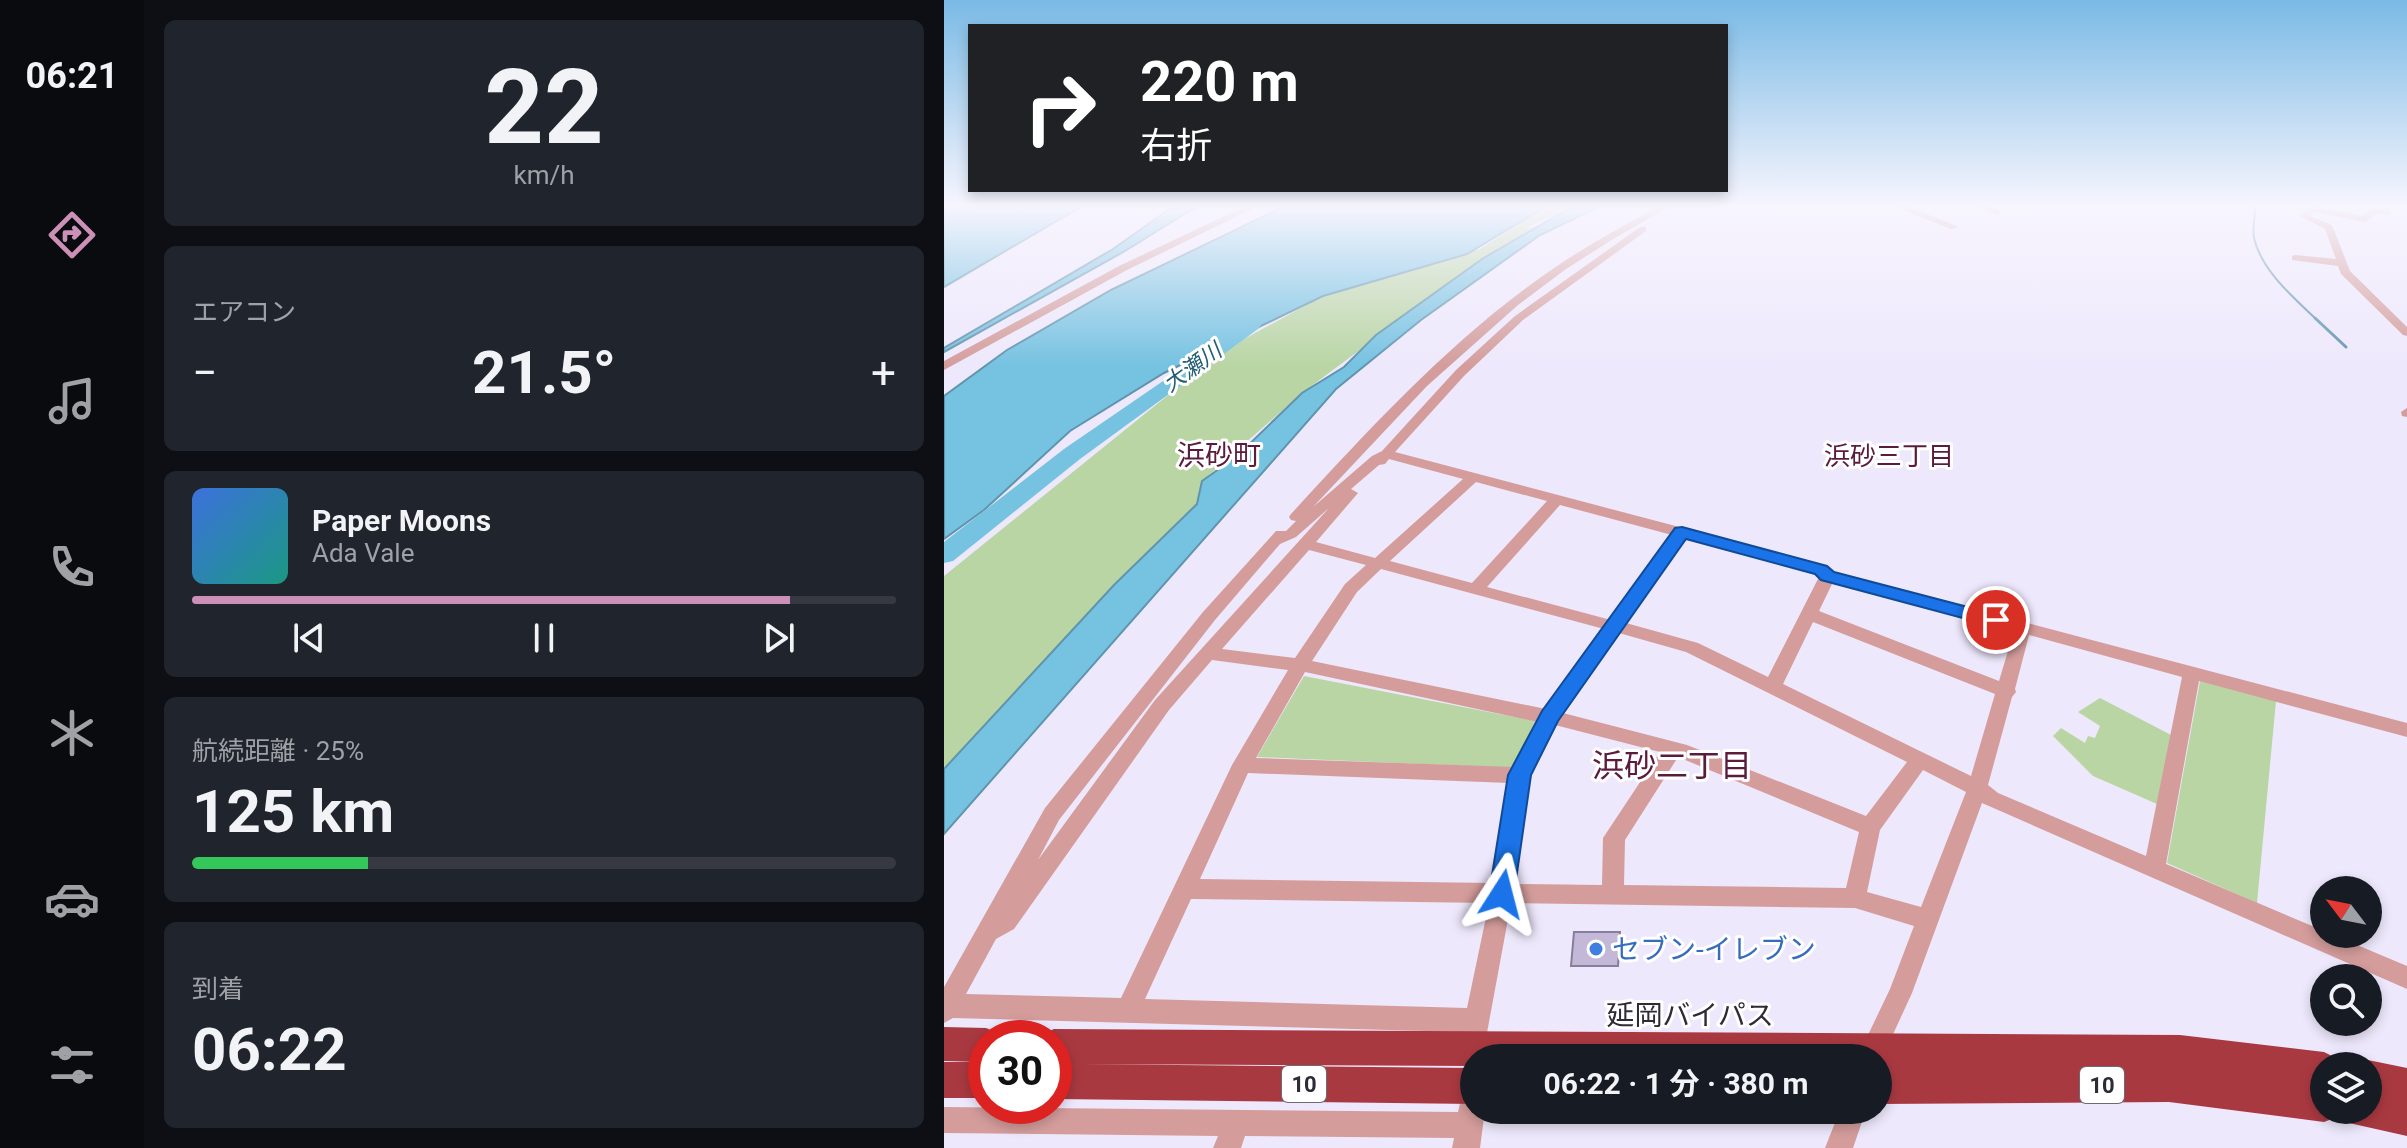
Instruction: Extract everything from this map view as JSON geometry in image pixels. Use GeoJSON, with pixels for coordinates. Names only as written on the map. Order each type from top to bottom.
{"type":"FeatureCollection","features":[{"type":"Feature","properties":{"kind":"highway","name":"延岡バイパス"},"geometry":{"type":"LineString","coordinates":[[1072,1047],[1151,1049],[1473,1035],[1593,1044]]}},
{"type":"Feature","properties":{"kind":"highway"},"geometry":{"type":"LineString","coordinates":[[944,1044],[968,1045]]}},
{"type":"Feature","properties":{"kind":"highway","name":"延岡バイパス"},"geometry":{"type":"LineString","coordinates":[[1892,1064],[2180,1052],[2310,1068]]}},
{"type":"Feature","properties":{"kind":"highway","name":"延岡バイパス"},"geometry":{"type":"LineString","coordinates":[[1892,1066],[2169,1084],[2310,1102]]}},
{"type":"Feature","properties":{"kind":"highway"},"geometry":{"type":"LineString","coordinates":[[944,1080],[968,1080]]}},
{"type":"Feature","properties":{"kind":"highway","name":"10"},"geometry":{"type":"LineString","coordinates":[[1072,1081],[1460,1086]]}},
{"type":"Feature","properties":{"kind":"highway"},"geometry":{"type":"LineString","coordinates":[[2382,1081],[2407,1086]]}},
{"type":"Feature","properties":{"kind":"highway"},"geometry":{"type":"LineString","coordinates":[[2382,1114],[2407,1118]]}},
{"type":"Feature","properties":{"kind":"street"},"geometry":{"type":"LineString","coordinates":[[944,366],[1143,259]]}},
{"type":"Feature","properties":{"kind":"street"},"geometry":{"type":"LineString","coordinates":[[1576,259],[1504,310],[1416,389],[1275,541],[1191,638],[1052,814],[946,1008],[1127,1012],[1473,1035],[1502,894],[1520,775],[1550,717],[1682,532]]}},
{"type":"Feature","properties":{"kind":"street"},"geometry":{"type":"LineString","coordinates":[[989,931],[1006,922],[1116,766],[1207,653],[1424,411],[1519,318],[1599,259]]}},
{"type":"Feature","properties":{"kind":"street"},"geometry":{"type":"LineString","coordinates":[[2300,259],[2341,263]]}},
{"type":"Feature","properties":{"kind":"street"},"geometry":{"type":"LineString","coordinates":[[2340,259],[2355,283],[2407,333]]}},
{"type":"Feature","properties":{"kind":"street"},"geometry":{"type":"LineString","coordinates":[[1475,360],[1475,355],[1506,313],[1504,310]]}},
{"type":"Feature","properties":{"kind":"street"},"geometry":{"type":"LineString","coordinates":[[1275,541],[1291,534],[1386,454],[1821,570],[1828,576],[2407,730]]}},
{"type":"Feature","properties":{"kind":"street"},"geometry":{"type":"LineString","coordinates":[[1127,1012],[1242,765],[1300,665],[1351,588],[1473,477]]}},
{"type":"Feature","properties":{"kind":"street"},"geometry":{"type":"LineString","coordinates":[[1477,588],[1557,499]]}},
{"type":"Feature","properties":{"kind":"street"},"geometry":{"type":"LineString","coordinates":[[1305,544],[1692,647],[1977,788],[1991,799],[2407,978]]}},
{"type":"Feature","properties":{"kind":"street"},"geometry":{"type":"LineString","coordinates":[[1772,687],[1828,576]]}},
{"type":"Feature","properties":{"kind":"street"},"geometry":{"type":"LineString","coordinates":[[1809,614],[2007,692]]}},
{"type":"Feature","properties":{"kind":"street"},"geometry":{"type":"LineString","coordinates":[[1881,1044],[1977,788],[2023,628]]}},
{"type":"Feature","properties":{"kind":"street"},"geometry":{"type":"LineString","coordinates":[[1207,653],[1300,665],[1550,717],[1673,749],[1870,827]]}},
{"type":"Feature","properties":{"kind":"street"},"geometry":{"type":"LineString","coordinates":[[2154,868],[2192,672]]}},
{"type":"Feature","properties":{"kind":"street"},"geometry":{"type":"LineString","coordinates":[[1613,896],[1614,838],[1673,749]]}},
{"type":"Feature","properties":{"kind":"street"},"geometry":{"type":"LineString","coordinates":[[1855,898],[1870,827],[1920,760]]}},
{"type":"Feature","properties":{"kind":"street"},"geometry":{"type":"LineString","coordinates":[[1242,765],[1520,775]]}},
{"type":"Feature","properties":{"kind":"street"},"geometry":{"type":"LineString","coordinates":[[1182,889],[1855,898],[1927,919]]}},
{"type":"Feature","properties":{"kind":"street"},"geometry":{"type":"LineString","coordinates":[[944,1120],[1232,1136],[1468,1137]]}},
{"type":"Feature","properties":{"kind":"street"},"geometry":{"type":"LineString","coordinates":[[1839,1148],[1848,1124]]}},
{"type":"Feature","properties":{"kind":"green space"},"geometry":{"type":"Polygon","coordinates":[[[1448,259],[1483,259],[1302,393],[1202,481],[1197,504],[944,783],[944,576],[1224,350],[1323,296],[1448,259]]]}},
{"type":"Feature","properties":{"kind":"green space"},"geometry":{"type":"Polygon","coordinates":[[[1304,676],[1535,721],[1514,768],[1257,757],[1304,676]]]}},
{"type":"Feature","properties":{"kind":"green space"},"geometry":{"type":"Polygon","coordinates":[[[2200,681],[2276,701],[2257,903],[2167,863],[2200,681]]]}},
{"type":"Feature","properties":{"kind":"green space"},"geometry":{"type":"Polygon","coordinates":[[[2100,698],[2173,736],[2157,804],[2093,776],[2053,736],[2061,728],[2085,743],[2088,736],[2095,738],[2100,726],[2078,712],[2100,698]]]}},
{"type":"Feature","properties":{"kind":"water"},"geometry":{"type":"Polygon","coordinates":[[[944,259],[993,259],[944,287],[944,259]]]}},
{"type":"Feature","properties":{"kind":"water"},"geometry":{"type":"Polygon","coordinates":[[[1097,259],[1111,259],[944,352],[944,348],[1097,259]]]}},
{"type":"Feature","properties":{"kind":"water"},"geometry":{"type":"Polygon","coordinates":[[[1176,259],[1451,259],[1323,296],[1164,373],[1070,431],[984,510],[944,539],[944,396],[1007,350],[1111,290],[1176,259]]]}},
{"type":"Feature","properties":{"kind":"water"},"geometry":{"type":"Polygon","coordinates":[[[1482,259],[1507,259],[1421,320],[1336,389],[944,834],[944,769],[1114,585],[1197,504],[1202,481],[1237,456],[1302,393],[1344,367],[1376,335],[1482,259]]]}},
{"type":"Feature","properties":{"kind":"building","name":"セブン-イレブン"},"geometry":{"type":"Polygon","coordinates":[[[1574,932],[1620,932],[1618,966],[1571,966],[1574,932]]]}},
{"type":"Feature","properties":{"kind":"waterway"},"geometry":{"type":"LineString","coordinates":[[2263,259],[2280,283],[2315,318]]}},
{"type":"Feature","properties":{"kind":"waterway"},"geometry":{"type":"LineString","coordinates":[[2315,318],[2346,347]]}},
{"type":"Feature","properties":{"kind":"waterway","name":"大瀬川"},"geometry":{"type":"LineString","coordinates":[[944,555],[1072,454],[1252,325]]}},
{"type":"Feature","properties":{"kind":"place","name":"セブン-イレブン"},"geometry":{"type":"Point","coordinates":[1596,949]}},
{"type":"Feature","properties":{"kind":"district","name":"浜砂町"},"geometry":{"type":"Point","coordinates":[1219,455]}},
{"type":"Feature","properties":{"kind":"district","name":"浜砂三丁目"},"geometry":{"type":"Point","coordinates":[1889,456]}},
{"type":"Feature","properties":{"kind":"district","name":"浜砂二丁目"},"geometry":{"type":"Point","coordinates":[1672,766]}},
{"type":"Feature","properties":{"kind":"route"},"geometry":{"type":"LineString","coordinates":[[1502,894],[1520,775],[1550,717],[1588,659],[1682,532],[1821,570],[1828,576],[1996,620]]}}]}
